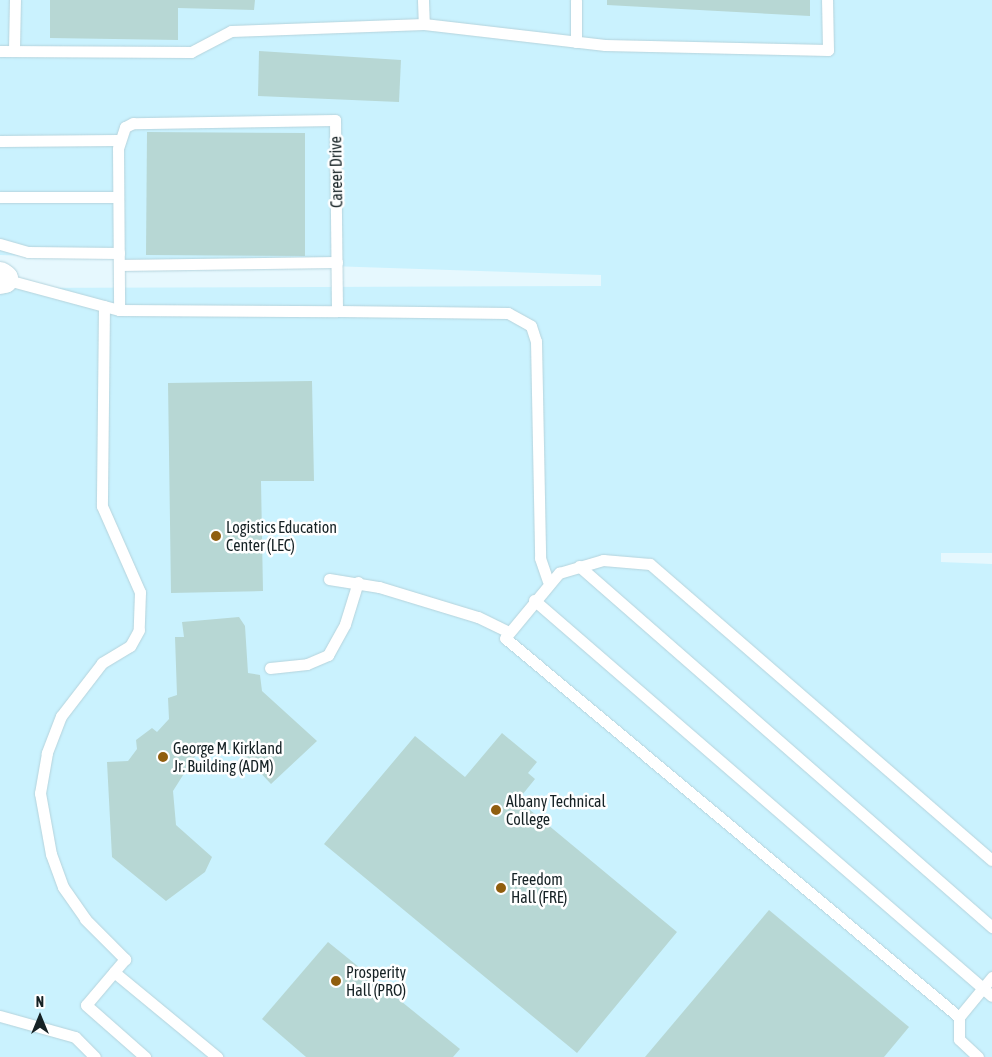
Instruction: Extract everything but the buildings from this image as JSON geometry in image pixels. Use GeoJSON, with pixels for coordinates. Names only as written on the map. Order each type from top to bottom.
{"type":"FeatureCollection","features":[{"type":"Feature","properties":{"kind":"lane"},"geometry":{"type":"LineString","coordinates":[[14,50],[15,0]]}},
{"type":"Feature","properties":{"kind":"lane"},"geometry":{"type":"LineString","coordinates":[[423,0],[424,24]]}},
{"type":"Feature","properties":{"kind":"lane"},"geometry":{"type":"LineString","coordinates":[[576,0],[576,42]]}},
{"type":"Feature","properties":{"kind":"lane"},"geometry":{"type":"LineString","coordinates":[[0,51],[191,52],[231,32],[424,24],[576,42],[828,50],[827,0]]}},
{"type":"Feature","properties":{"kind":"lane","name":"Career Drive"},"geometry":{"type":"LineString","coordinates":[[118,140],[124,127],[133,123],[335,120],[338,311]]}},
{"type":"Feature","properties":{"kind":"lane"},"geometry":{"type":"LineString","coordinates":[[0,141],[118,140],[120,310]]}},
{"type":"Feature","properties":{"kind":"lane"},"geometry":{"type":"LineString","coordinates":[[0,197],[118,197]]}},
{"type":"Feature","properties":{"kind":"lane"},"geometry":{"type":"LineString","coordinates":[[0,244],[28,252],[119,253]]}},
{"type":"Feature","properties":{"kind":"lane"},"geometry":{"type":"LineString","coordinates":[[119,265],[337,262]]}},
{"type":"Feature","properties":{"kind":"lane"},"geometry":{"type":"LineString","coordinates":[[1,278],[120,310],[508,313],[531,326],[536,341],[540,558],[548,581]]}},
{"type":"Feature","properties":{"kind":"lane"},"geometry":{"type":"LineString","coordinates":[[104,306],[102,506],[140,592],[139,630],[130,646],[102,663],[65,710],[47,754],[40,793],[51,854],[63,887],[85,919],[125,959],[86,1005],[143,1056]]}},
{"type":"Feature","properties":{"kind":"lane"},"geometry":{"type":"LineString","coordinates":[[959,1016],[505,638],[548,581],[579,566],[603,560],[650,564],[992,860]]}},
{"type":"Feature","properties":{"kind":"lane"},"geometry":{"type":"LineString","coordinates":[[579,566],[992,928]]}},
{"type":"Feature","properties":{"kind":"lane"},"geometry":{"type":"LineString","coordinates":[[329,579],[358,582],[478,617],[509,632]]}},
{"type":"Feature","properties":{"kind":"lane"},"geometry":{"type":"LineString","coordinates":[[270,668],[313,663],[328,655],[345,624],[358,582]]}},
{"type":"Feature","properties":{"kind":"lane"},"geometry":{"type":"LineString","coordinates":[[534,600],[992,996]]}},
{"type":"Feature","properties":{"kind":"lane"},"geometry":{"type":"LineString","coordinates":[[114,972],[217,1057]]}},
{"type":"Feature","properties":{"kind":"lane"},"geometry":{"type":"LineString","coordinates":[[978,1057],[959,1038],[959,1016],[992,977]]}},
{"type":"Feature","properties":{"kind":"lane"},"geometry":{"type":"LineString","coordinates":[[0,1016],[75,1037],[95,1057]]}},
{"type":"Feature","properties":{"kind":"shaded area","name":"Albany Technical College"},"geometry":{"type":"Polygon","coordinates":[[[0,0],[992,0],[992,553],[941,553],[941,562],[992,564],[992,1057],[0,1057],[0,288],[601,286],[601,275],[0,255],[0,0]]]}},
{"type":"Feature","properties":{"kind":"place","name":"Logistics Education Center (LEC)"},"geometry":{"type":"Point","coordinates":[216,536]}},
{"type":"Feature","properties":{"kind":"place","name":"George M. Kirkland Jr. Building (ADM)"},"geometry":{"type":"Point","coordinates":[163,757]}},
{"type":"Feature","properties":{"kind":"place","name":"Albany Technical College"},"geometry":{"type":"Point","coordinates":[496,810]}},
{"type":"Feature","properties":{"kind":"place","name":"Freedom Hall (FRE)"},"geometry":{"type":"Point","coordinates":[501,888]}},
{"type":"Feature","properties":{"kind":"place","name":"Prosperity Hall (PRO)"},"geometry":{"type":"Point","coordinates":[336,981]}}]}
